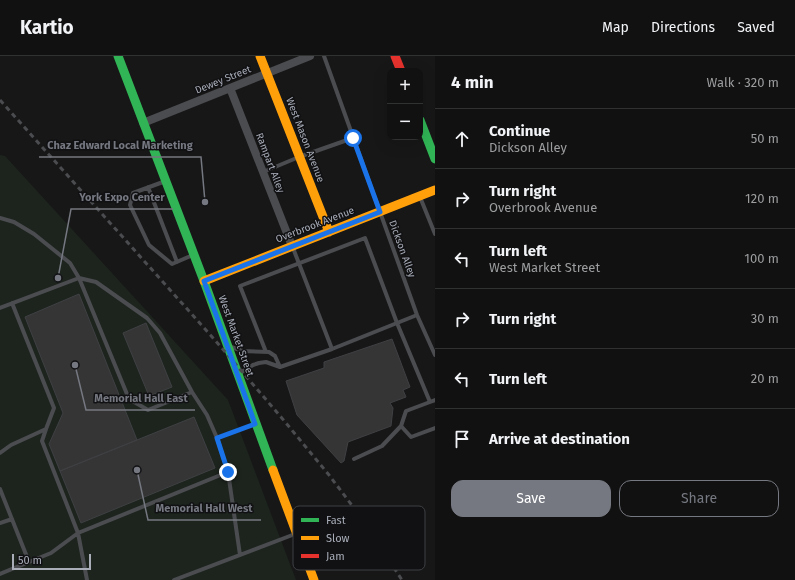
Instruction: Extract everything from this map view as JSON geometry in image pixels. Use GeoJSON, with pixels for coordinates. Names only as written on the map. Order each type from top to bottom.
{"type":"FeatureCollection","features":[{"type":"Feature","properties":{"kind":"main road","name":"West Market Street"},"geometry":{"type":"LineString","coordinates":[[118,56],[204,281],[293,525]]}},
{"type":"Feature","properties":{"kind":"main road","name":"West Mason Avenue"},"geometry":{"type":"LineString","coordinates":[[260,56],[329,232]]}},
{"type":"Feature","properties":{"kind":"main road"},"geometry":{"type":"LineString","coordinates":[[396,56],[400,68]]}},
{"type":"Feature","properties":{"kind":"main road"},"geometry":{"type":"LineString","coordinates":[[423,128],[435,159]]}},
{"type":"Feature","properties":{"kind":"main road","name":"Overbrook Avenue"},"geometry":{"type":"LineString","coordinates":[[204,281],[435,190]]}},
{"type":"Feature","properties":{"kind":"main road","name":"West Market Street"},"geometry":{"type":"LineString","coordinates":[[310,570],[314,580]]}},
{"type":"Feature","properties":{"kind":"street","name":"Dewey Street"},"geometry":{"type":"LineString","coordinates":[[143,123],[310,56]]}},
{"type":"Feature","properties":{"kind":"street","name":"Rampart Alley"},"geometry":{"type":"LineString","coordinates":[[230,88],[292,246]]}},
{"type":"Feature","properties":{"kind":"lane","name":"Dickson Alley"},"geometry":{"type":"LineString","coordinates":[[324,56],[417,315],[435,355]]}},
{"type":"Feature","properties":{"kind":"lane"},"geometry":{"type":"LineString","coordinates":[[263,172],[299,157],[353,138]]}},
{"type":"Feature","properties":{"kind":"lane"},"geometry":{"type":"LineString","coordinates":[[166,181],[133,193],[130,205],[138,217],[149,245],[172,264],[194,255]]}},
{"type":"Feature","properties":{"kind":"lane"},"geometry":{"type":"LineString","coordinates":[[148,188],[157,217],[177,262]]}},
{"type":"Feature","properties":{"kind":"lane"},"geometry":{"type":"LineString","coordinates":[[420,196],[434,228],[435,234]]}},
{"type":"Feature","properties":{"kind":"lane"},"geometry":{"type":"LineString","coordinates":[[0,218],[14,222],[34,234],[70,263],[79,278],[129,399],[148,410],[192,392]]}},
{"type":"Feature","properties":{"kind":"lane"},"geometry":{"type":"LineString","coordinates":[[266,352],[240,286],[365,238],[397,323],[430,402]]}},
{"type":"Feature","properties":{"kind":"lane"},"geometry":{"type":"LineString","coordinates":[[292,246],[332,348]]}},
{"type":"Feature","properties":{"kind":"lane"},"geometry":{"type":"LineString","coordinates":[[0,308],[79,278],[96,282],[147,318],[160,333],[192,392],[207,415],[217,438],[228,472],[240,555]]}},
{"type":"Feature","properties":{"kind":"lane"},"geometry":{"type":"LineString","coordinates":[[12,304],[54,408],[42,441],[78,533],[87,580]]}},
{"type":"Feature","properties":{"kind":"lane"},"geometry":{"type":"LineString","coordinates":[[238,374],[259,363],[266,362],[280,366],[332,348],[417,315]]}},
{"type":"Feature","properties":{"kind":"lane"},"geometry":{"type":"LineString","coordinates":[[228,346],[243,351],[270,352],[275,356],[280,366]]}},
{"type":"Feature","properties":{"kind":"lane"},"geometry":{"type":"LineString","coordinates":[[354,459],[382,446],[401,426],[406,411],[435,400]]}},
{"type":"Feature","properties":{"kind":"lane"},"geometry":{"type":"LineString","coordinates":[[401,426],[411,437],[435,428]]}},
{"type":"Feature","properties":{"kind":"lane"},"geometry":{"type":"LineString","coordinates":[[0,453],[11,445],[46,429]]}},
{"type":"Feature","properties":{"kind":"lane"},"geometry":{"type":"LineString","coordinates":[[0,574],[52,553],[78,533],[228,472]]}},
{"type":"Feature","properties":{"kind":"lane"},"geometry":{"type":"LineString","coordinates":[[0,489],[29,562]]}},
{"type":"Feature","properties":{"kind":"lane"},"geometry":{"type":"LineString","coordinates":[[0,523],[12,518]]}},
{"type":"Feature","properties":{"kind":"lane"},"geometry":{"type":"LineString","coordinates":[[174,580],[293,534]]}},
{"type":"Feature","properties":{"kind":"path"},"geometry":{"type":"LineString","coordinates":[[217,438],[255,424]]}},
{"type":"Feature","properties":{"kind":"shaded area"},"geometry":{"type":"Polygon","coordinates":[[[0,155],[5,156],[228,400],[296,580],[0,580],[0,155]]]}},
{"type":"Feature","properties":{"kind":"building"},"geometry":{"type":"Polygon","coordinates":[[[79,294],[137,440],[60,471],[49,444],[63,413],[25,317],[79,294]]]}},
{"type":"Feature","properties":{"kind":"building"},"geometry":{"type":"Polygon","coordinates":[[[146,323],[172,387],[149,396],[123,333],[146,323]]]}},
{"type":"Feature","properties":{"kind":"building"},"geometry":{"type":"Polygon","coordinates":[[[392,339],[410,387],[403,390],[406,397],[390,403],[393,408],[391,426],[348,442],[344,461],[341,463],[297,415],[286,381],[324,368],[324,362],[392,339]]]}},
{"type":"Feature","properties":{"kind":"building"},"geometry":{"type":"Polygon","coordinates":[[[194,417],[215,468],[81,523],[60,471],[194,417]]]}},
{"type":"Feature","properties":{"kind":"railway"},"geometry":{"type":"LineString","coordinates":[[0,100],[214,339],[281,417],[352,506]]}},
{"type":"Feature","properties":{"kind":"railway"},"geometry":{"type":"LineString","coordinates":[[395,570],[402,580]]}},
{"type":"Feature","properties":{"kind":"traffic: fast"},"geometry":{"type":"LineString","coordinates":[[118,56],[204,281],[273,470]]}},
{"type":"Feature","properties":{"kind":"traffic: fast"},"geometry":{"type":"LineString","coordinates":[[423,128],[435,159]]}},
{"type":"Feature","properties":{"kind":"traffic: slow"},"geometry":{"type":"LineString","coordinates":[[260,56],[329,232]]}},
{"type":"Feature","properties":{"kind":"traffic: slow"},"geometry":{"type":"LineString","coordinates":[[204,281],[435,190]]}},
{"type":"Feature","properties":{"kind":"traffic: slow"},"geometry":{"type":"LineString","coordinates":[[273,470],[293,524]]}},
{"type":"Feature","properties":{"kind":"traffic: slow"},"geometry":{"type":"LineString","coordinates":[[310,570],[314,580]]}},
{"type":"Feature","properties":{"kind":"traffic: jam"},"geometry":{"type":"LineString","coordinates":[[395,56],[400,68]]}},
{"type":"Feature","properties":{"kind":"place","name":"Chaz Edward Local Marketing"},"geometry":{"type":"Point","coordinates":[205,202]}},
{"type":"Feature","properties":{"kind":"place","name":"York Expo Center"},"geometry":{"type":"Point","coordinates":[58,278]}},
{"type":"Feature","properties":{"kind":"place","name":"Memorial Hall East"},"geometry":{"type":"Point","coordinates":[75,365]}},
{"type":"Feature","properties":{"kind":"place","name":"Memorial Hall West"},"geometry":{"type":"Point","coordinates":[137,470]}},
{"type":"Feature","properties":{"kind":"route"},"geometry":{"type":"LineString","coordinates":[[228,472],[217,438],[255,424],[204,281],[380,212],[353,138]]}}]}
